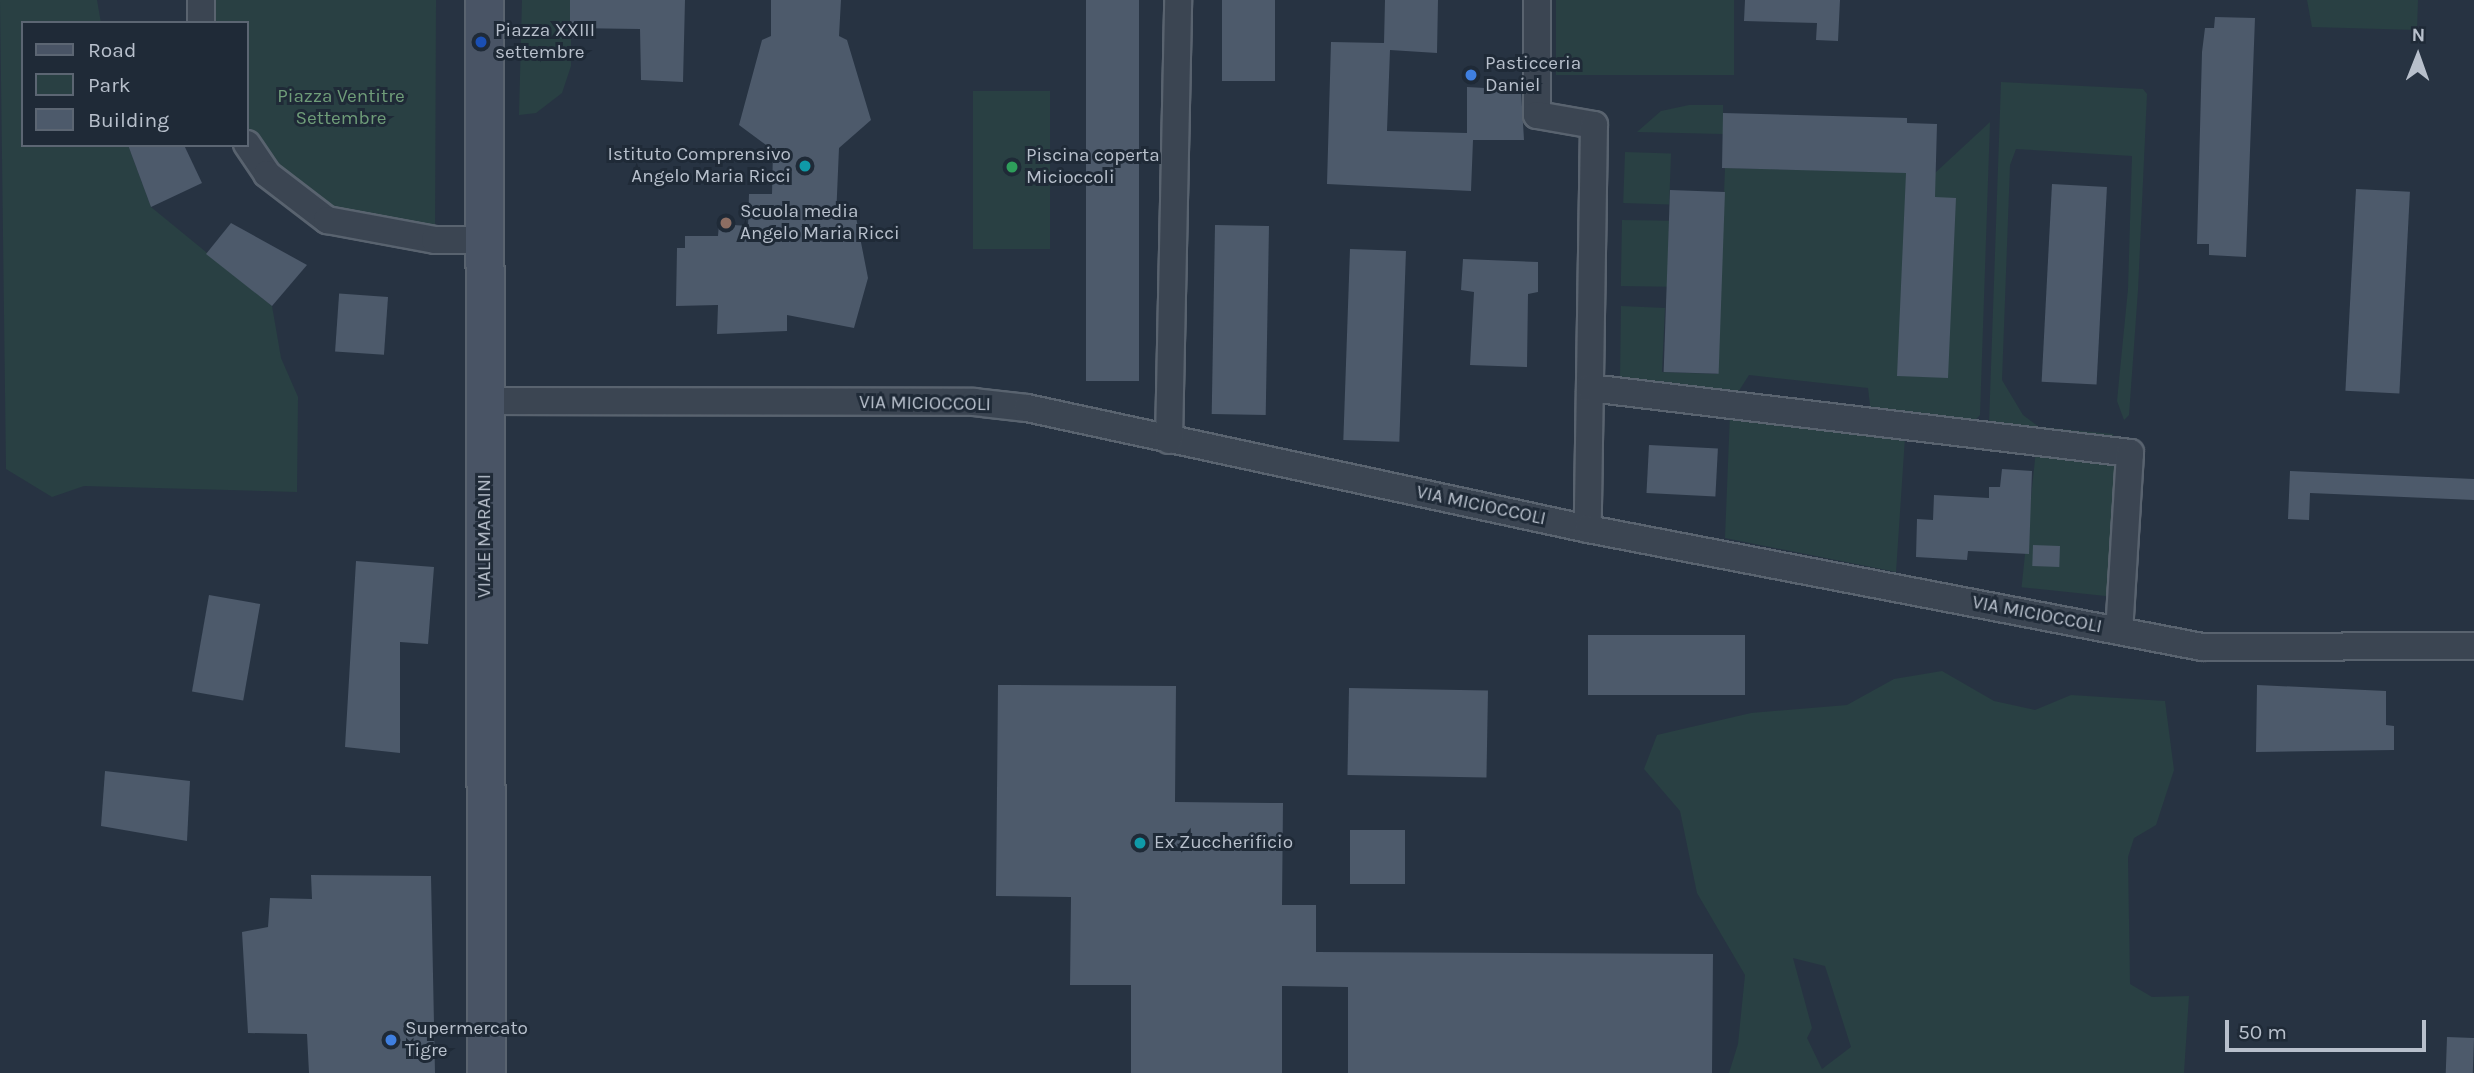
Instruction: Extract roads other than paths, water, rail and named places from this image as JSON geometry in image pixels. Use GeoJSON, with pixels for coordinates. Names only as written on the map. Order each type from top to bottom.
{"type":"FeatureCollection","features":[{"type":"Feature","properties":{"kind":"main road","name":"VIALE MARAINI"},"geometry":{"type":"LineString","coordinates":[[484,0],[486,1073]]}},
{"type":"Feature","properties":{"kind":"street"},"geometry":{"type":"LineString","coordinates":[[201,0],[201,21]]}},
{"type":"Feature","properties":{"kind":"street"},"geometry":{"type":"LineString","coordinates":[[1169,440],[1178,0]]}},
{"type":"Feature","properties":{"kind":"street"},"geometry":{"type":"LineString","coordinates":[[1537,0],[1536,115],[1594,125],[1588,529]]}},
{"type":"Feature","properties":{"kind":"street"},"geometry":{"type":"LineString","coordinates":[[248,146],[267,174],[327,220],[436,240],[485,240]]}},
{"type":"Feature","properties":{"kind":"street"},"geometry":{"type":"LineString","coordinates":[[1590,388],[2130,453],[2119,631]]}},
{"type":"Feature","properties":{"kind":"street","name":"VIA MICIOCCOLI"},"geometry":{"type":"LineString","coordinates":[[485,401],[974,402],[1027,408],[1588,529],[2119,631],[2228,649],[2474,646]]}},
{"type":"Feature","properties":{"kind":"place","name":"Piazza XXIII settembre"},"geometry":{"type":"Point","coordinates":[481,42]}},
{"type":"Feature","properties":{"kind":"place","name":"Pasticceria Daniel"},"geometry":{"type":"Point","coordinates":[1471,75]}},
{"type":"Feature","properties":{"kind":"place","name":"Istituto Comprensivo Angelo Maria Ricci"},"geometry":{"type":"Point","coordinates":[805,166]}},
{"type":"Feature","properties":{"kind":"place","name":"Piscina coperta Micioccoli"},"geometry":{"type":"Point","coordinates":[1012,167]}},
{"type":"Feature","properties":{"kind":"place","name":"Scuola media Angelo Maria Ricci"},"geometry":{"type":"Point","coordinates":[726,223]}},
{"type":"Feature","properties":{"kind":"place","name":"Ex Zuccherificio"},"geometry":{"type":"Point","coordinates":[1140,843]}},
{"type":"Feature","properties":{"kind":"place","name":"Supermercato Tigre"},"geometry":{"type":"Point","coordinates":[391,1040]}},
{"type":"Feature","properties":{"kind":"park label","name":"Piazza Ventitre Settembre"},"geometry":{"type":"Point","coordinates":[341,108]}}]}
